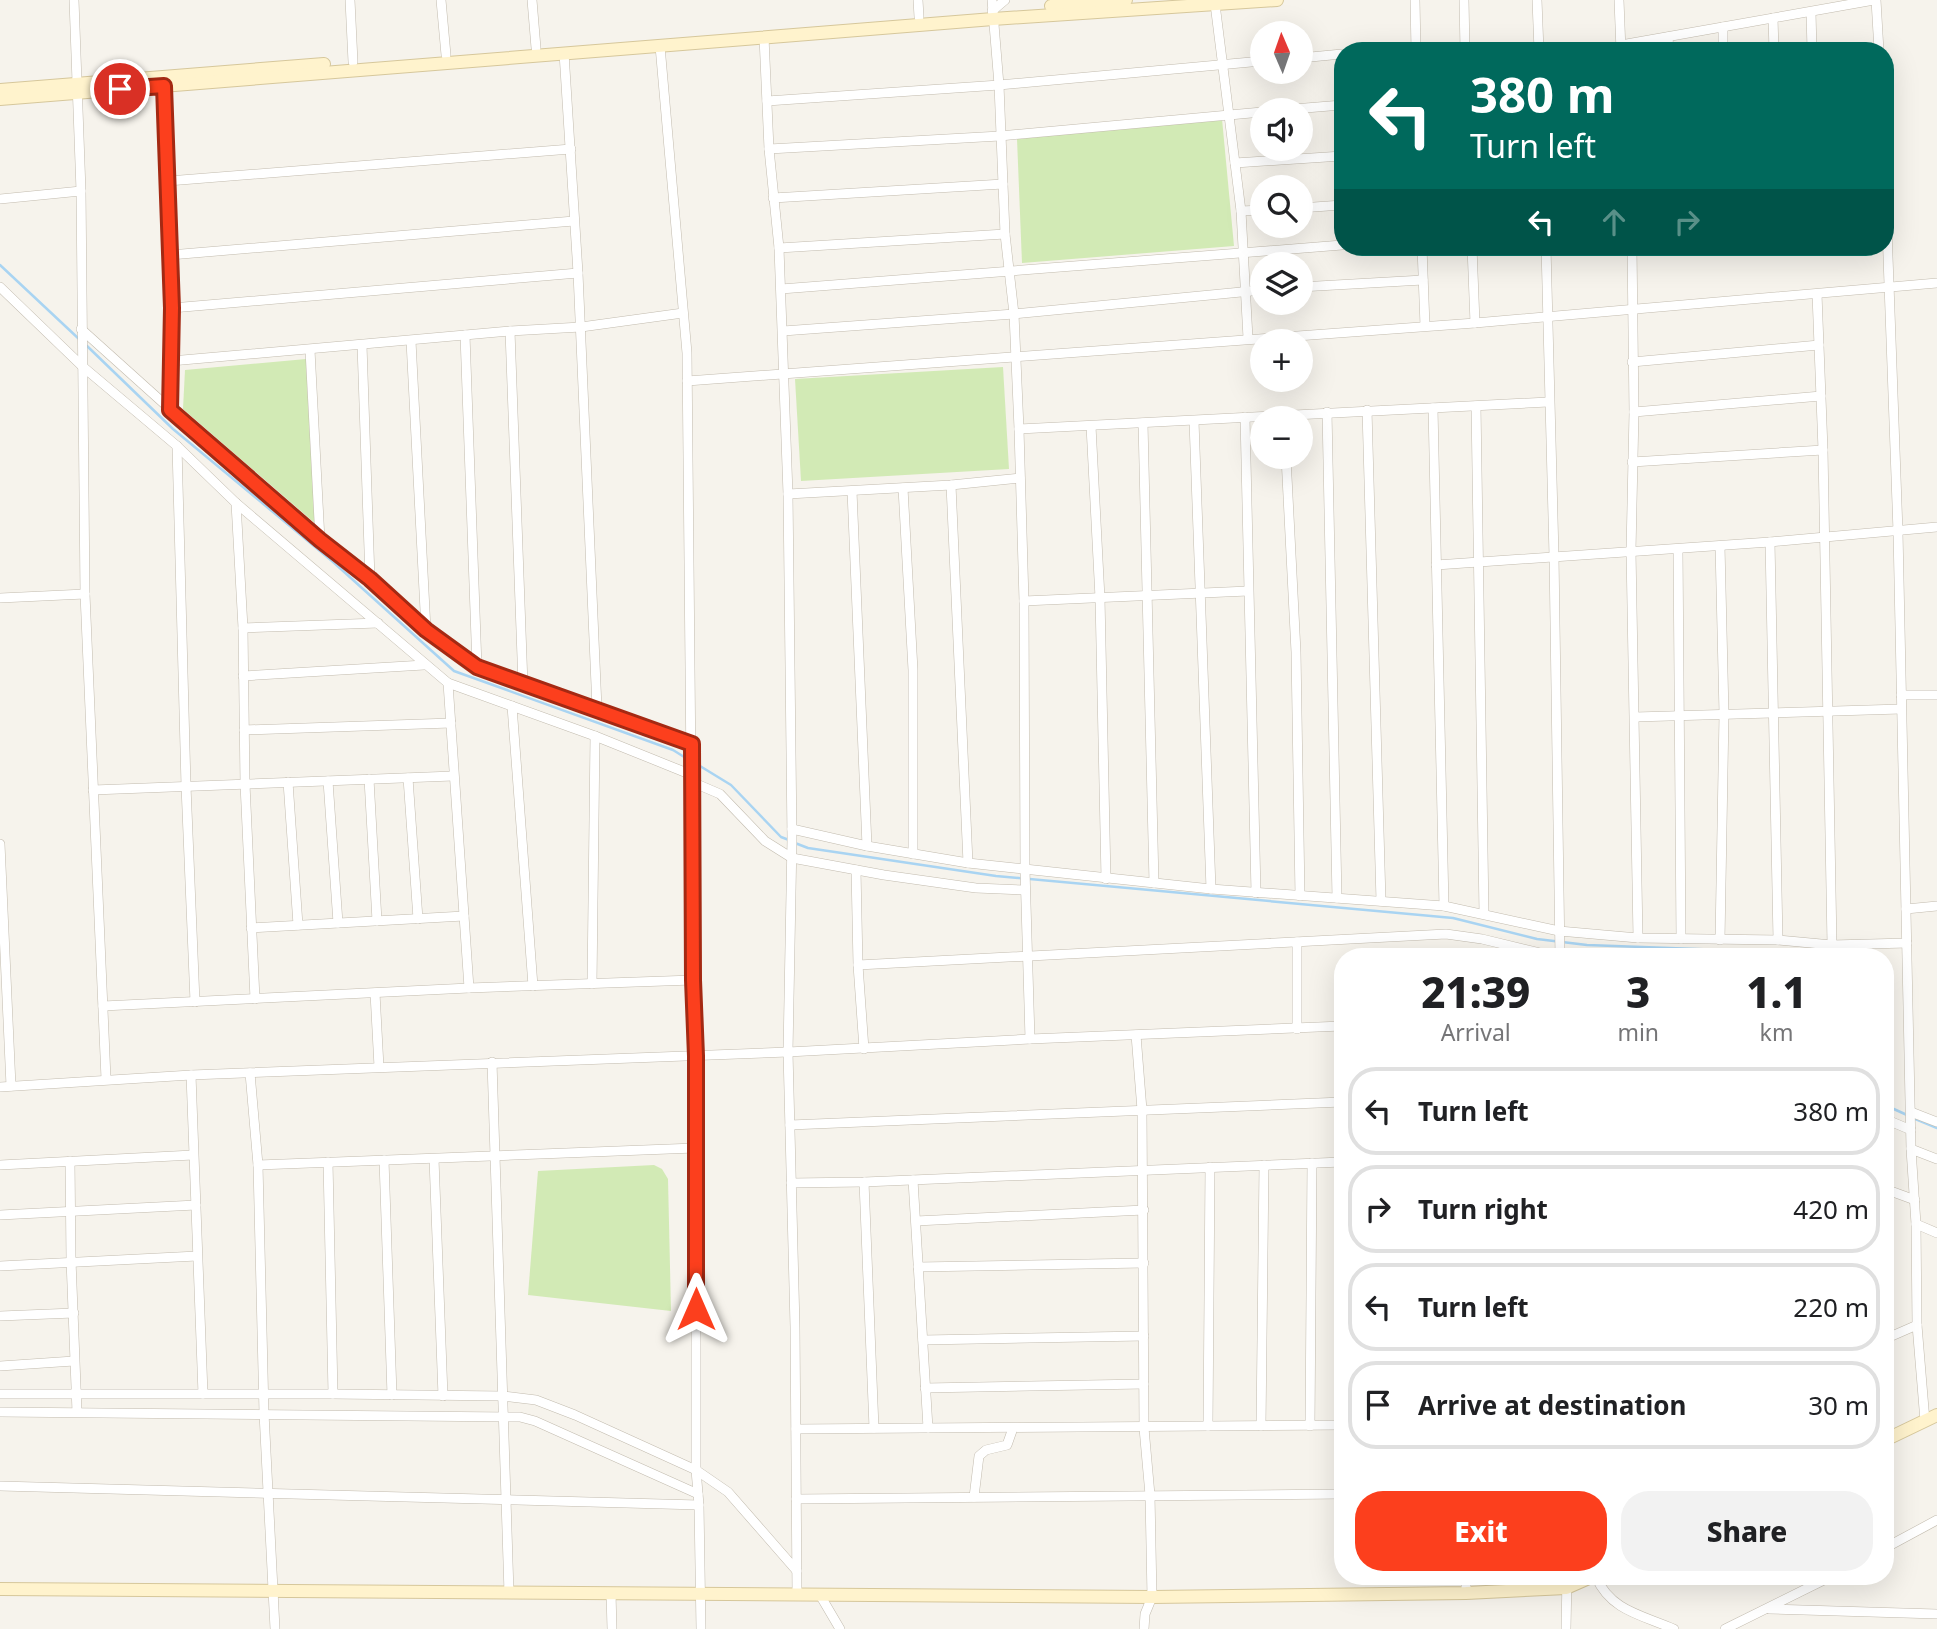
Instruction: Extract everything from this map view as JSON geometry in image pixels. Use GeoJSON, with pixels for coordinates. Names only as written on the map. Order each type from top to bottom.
{"type":"FeatureCollection","features":[{"type":"Feature","properties":{"kind":"street"},"geometry":{"type":"LineString","coordinates":[[74,0],[81,191],[85,594],[106,1079]]}},
{"type":"Feature","properties":{"kind":"street"},"geometry":{"type":"LineString","coordinates":[[350,0],[353,62]]}},
{"type":"Feature","properties":{"kind":"street"},"geometry":{"type":"LineString","coordinates":[[441,0],[446,55]]}},
{"type":"Feature","properties":{"kind":"street"},"geometry":{"type":"LineString","coordinates":[[532,0],[536,48]]}},
{"type":"Feature","properties":{"kind":"street"},"geometry":{"type":"LineString","coordinates":[[918,0],[919,17]]}},
{"type":"Feature","properties":{"kind":"street"},"geometry":{"type":"LineString","coordinates":[[992,10],[1005,0]]}},
{"type":"Feature","properties":{"kind":"street"},"geometry":{"type":"LineString","coordinates":[[0,99],[76,88],[353,62],[1126,0]]}},
{"type":"Feature","properties":{"kind":"street"},"geometry":{"type":"LineString","coordinates":[[0,90],[164,86],[764,37],[992,10],[1277,0]]}},
{"type":"Feature","properties":{"kind":"street"},"geometry":{"type":"LineString","coordinates":[[1415,0],[1416,42]]}},
{"type":"Feature","properties":{"kind":"street"},"geometry":{"type":"LineString","coordinates":[[1464,0],[1465,42]]}},
{"type":"Feature","properties":{"kind":"street"},"geometry":{"type":"LineString","coordinates":[[1537,0],[1538,42]]}},
{"type":"Feature","properties":{"kind":"street"},"geometry":{"type":"LineString","coordinates":[[1619,0],[1621,42]]}},
{"type":"Feature","properties":{"kind":"street"},"geometry":{"type":"LineString","coordinates":[[1647,42],[1875,0],[1878,42]]}},
{"type":"Feature","properties":{"kind":"street"},"geometry":{"type":"LineString","coordinates":[[1215,4],[1241,211],[1248,338]]}},
{"type":"Feature","properties":{"kind":"street"},"geometry":{"type":"LineString","coordinates":[[992,10],[999,85],[1005,234],[1014,314],[1019,429],[1030,1039]]}},
{"type":"Feature","properties":{"kind":"street"},"geometry":{"type":"LineString","coordinates":[[1811,12],[1812,42]]}},
{"type":"Feature","properties":{"kind":"street"},"geometry":{"type":"LineString","coordinates":[[1773,18],[1774,42]]}},
{"type":"Feature","properties":{"kind":"street"},"geometry":{"type":"LineString","coordinates":[[1723,27],[1723,42]]}},
{"type":"Feature","properties":{"kind":"street"},"geometry":{"type":"LineString","coordinates":[[764,37],[769,149],[779,248],[788,494],[792,834],[788,1052],[797,1595]]}},
{"type":"Feature","properties":{"kind":"street"},"geometry":{"type":"LineString","coordinates":[[1668,37],[1668,42]]}},
{"type":"Feature","properties":{"kind":"street"},"geometry":{"type":"LineString","coordinates":[[660,46],[684,313],[687,381],[696,1056],[696,1469],[701,1629]]}},
{"type":"Feature","properties":{"kind":"street"},"geometry":{"type":"LineString","coordinates":[[564,53],[581,327],[597,708]]}},
{"type":"Feature","properties":{"kind":"street"},"geometry":{"type":"LineString","coordinates":[[1313,57],[1334,55]]}},
{"type":"Feature","properties":{"kind":"street"},"geometry":{"type":"LineString","coordinates":[[767,101],[999,85],[1250,62]]}},
{"type":"Feature","properties":{"kind":"street"},"geometry":{"type":"LineString","coordinates":[[164,86],[172,308],[170,410]]}},
{"type":"Feature","properties":{"kind":"street"},"geometry":{"type":"LineString","coordinates":[[1313,107],[1334,106]]}},
{"type":"Feature","properties":{"kind":"street"},"geometry":{"type":"LineString","coordinates":[[769,149],[1000,136],[1250,113]]}},
{"type":"Feature","properties":{"kind":"street"},"geometry":{"type":"LineString","coordinates":[[168,181],[571,149]]}},
{"type":"Feature","properties":{"kind":"street"},"geometry":{"type":"LineString","coordinates":[[1235,163],[1334,157]]}},
{"type":"Feature","properties":{"kind":"street"},"geometry":{"type":"LineString","coordinates":[[773,198],[1003,184]]}},
{"type":"Feature","properties":{"kind":"street"},"geometry":{"type":"LineString","coordinates":[[0,199],[81,191]]}},
{"type":"Feature","properties":{"kind":"street"},"geometry":{"type":"LineString","coordinates":[[1313,207],[1334,206]]}},
{"type":"Feature","properties":{"kind":"street"},"geometry":{"type":"LineString","coordinates":[[1241,211],[1250,211]]}},
{"type":"Feature","properties":{"kind":"street"},"geometry":{"type":"LineString","coordinates":[[170,255],[574,221]]}},
{"type":"Feature","properties":{"kind":"street"},"geometry":{"type":"LineString","coordinates":[[779,248],[1005,234]]}},
{"type":"Feature","properties":{"kind":"street"},"geometry":{"type":"LineString","coordinates":[[781,289],[1334,246]]}},
{"type":"Feature","properties":{"kind":"street"},"geometry":{"type":"LineString","coordinates":[[1422,256],[1424,326]]}},
{"type":"Feature","properties":{"kind":"street"},"geometry":{"type":"LineString","coordinates":[[1472,256],[1475,323]]}},
{"type":"Feature","properties":{"kind":"street"},"geometry":{"type":"LineString","coordinates":[[1546,256],[1554,556],[1558,948]]}},
{"type":"Feature","properties":{"kind":"street"},"geometry":{"type":"LineString","coordinates":[[1632,256],[1634,412],[1631,551],[1638,938]]}},
{"type":"Feature","properties":{"kind":"street"},"geometry":{"type":"LineString","coordinates":[[1887,256],[1898,532],[1917,1325],[1931,1418],[1894,1436]]}},
{"type":"Feature","properties":{"kind":"street"},"geometry":{"type":"LineString","coordinates":[[172,308],[578,273]]}},
{"type":"Feature","properties":{"kind":"street"},"geometry":{"type":"LineString","coordinates":[[1313,287],[1423,280]]}},
{"type":"Feature","properties":{"kind":"street"},"geometry":{"type":"LineString","coordinates":[[687,381],[1475,323],[1937,283]]}},
{"type":"Feature","properties":{"kind":"street"},"geometry":{"type":"LineString","coordinates":[[0,287],[82,366],[177,446],[236,503],[448,683],[595,736],[692,779],[720,794],[765,841],[792,855],[856,870],[976,888],[1026,890]]}},
{"type":"Feature","properties":{"kind":"street"},"geometry":{"type":"LineString","coordinates":[[783,331],[1014,314],[1250,291]]}},
{"type":"Feature","properties":{"kind":"street"},"geometry":{"type":"LineString","coordinates":[[1817,294],[1823,450],[1832,945]]}},
{"type":"Feature","properties":{"kind":"street"},"geometry":{"type":"LineString","coordinates":[[171,361],[581,327],[684,313]]}},
{"type":"Feature","properties":{"kind":"street"},"geometry":{"type":"LineString","coordinates":[[81,329],[320,540],[370,579],[426,630],[477,667],[692,744]]}},
{"type":"Feature","properties":{"kind":"street"},"geometry":{"type":"LineString","coordinates":[[510,331],[523,685]]}},
{"type":"Feature","properties":{"kind":"street"},"geometry":{"type":"LineString","coordinates":[[465,335],[477,667]]}},
{"type":"Feature","properties":{"kind":"street"},"geometry":{"type":"LineString","coordinates":[[411,341],[426,630]]}},
{"type":"Feature","properties":{"kind":"street"},"geometry":{"type":"LineString","coordinates":[[362,345],[370,579]]}},
{"type":"Feature","properties":{"kind":"street"},"geometry":{"type":"LineString","coordinates":[[1632,362],[1819,345]]}},
{"type":"Feature","properties":{"kind":"street"},"geometry":{"type":"LineString","coordinates":[[310,350],[320,540]]}},
{"type":"Feature","properties":{"kind":"street"},"geometry":{"type":"LineString","coordinates":[[1634,412],[1821,396]]}},
{"type":"Feature","properties":{"kind":"street"},"geometry":{"type":"LineString","coordinates":[[1313,413],[1548,402]]}},
{"type":"Feature","properties":{"kind":"street"},"geometry":{"type":"LineString","coordinates":[[1476,406],[1484,914]]}},
{"type":"Feature","properties":{"kind":"street"},"geometry":{"type":"LineString","coordinates":[[1433,408],[1444,906]]}},
{"type":"Feature","properties":{"kind":"street"},"geometry":{"type":"LineString","coordinates":[[1367,410],[1381,901]]}},
{"type":"Feature","properties":{"kind":"street"},"geometry":{"type":"LineString","coordinates":[[1327,412],[1337,898]]}},
{"type":"Feature","properties":{"kind":"street"},"geometry":{"type":"LineString","coordinates":[[1245,417],[1256,892]]}},
{"type":"Feature","properties":{"kind":"street"},"geometry":{"type":"LineString","coordinates":[[1019,429],[1250,417]]}},
{"type":"Feature","properties":{"kind":"street"},"geometry":{"type":"LineString","coordinates":[[1194,421],[1211,889]]}},
{"type":"Feature","properties":{"kind":"street"},"geometry":{"type":"LineString","coordinates":[[1143,423],[1154,883]]}},
{"type":"Feature","properties":{"kind":"street"},"geometry":{"type":"LineString","coordinates":[[1091,426],[1100,598],[1105,879]]}},
{"type":"Feature","properties":{"kind":"street"},"geometry":{"type":"LineString","coordinates":[[177,446],[195,1002]]}},
{"type":"Feature","properties":{"kind":"street"},"geometry":{"type":"LineString","coordinates":[[1632,461],[1823,450]]}},
{"type":"Feature","properties":{"kind":"street"},"geometry":{"type":"LineString","coordinates":[[1287,469],[1296,652],[1300,896]]}},
{"type":"Feature","properties":{"kind":"street"},"geometry":{"type":"LineString","coordinates":[[788,494],[951,485],[1020,478]]}},
{"type":"Feature","properties":{"kind":"street"},"geometry":{"type":"LineString","coordinates":[[951,485],[968,863]]}},
{"type":"Feature","properties":{"kind":"street"},"geometry":{"type":"LineString","coordinates":[[903,488],[914,670],[913,854]]}},
{"type":"Feature","properties":{"kind":"street"},"geometry":{"type":"LineString","coordinates":[[852,491],[867,846]]}},
{"type":"Feature","properties":{"kind":"street"},"geometry":{"type":"LineString","coordinates":[[236,503],[243,628],[245,784],[255,999]]}},
{"type":"Feature","properties":{"kind":"street"},"geometry":{"type":"LineString","coordinates":[[1436,565],[1720,546],[1937,527]]}},
{"type":"Feature","properties":{"kind":"street"},"geometry":{"type":"LineString","coordinates":[[1770,542],[1778,940]]}},
{"type":"Feature","properties":{"kind":"street"},"geometry":{"type":"LineString","coordinates":[[1720,546],[1724,714],[1720,940]]}},
{"type":"Feature","properties":{"kind":"street"},"geometry":{"type":"LineString","coordinates":[[1678,549],[1681,939]]}},
{"type":"Feature","properties":{"kind":"street"},"geometry":{"type":"LineString","coordinates":[[1024,601],[1248,591]]}},
{"type":"Feature","properties":{"kind":"street"},"geometry":{"type":"LineString","coordinates":[[0,598],[85,594]]}},
{"type":"Feature","properties":{"kind":"street"},"geometry":{"type":"LineString","coordinates":[[243,628],[378,623]]}},
{"type":"Feature","properties":{"kind":"street"},"geometry":{"type":"LineString","coordinates":[[243,676],[424,665]]}},
{"type":"Feature","properties":{"kind":"street"},"geometry":{"type":"LineString","coordinates":[[448,683],[469,988]]}},
{"type":"Feature","properties":{"kind":"street"},"geometry":{"type":"LineString","coordinates":[[1901,695],[1937,695]]}},
{"type":"Feature","properties":{"kind":"street"},"geometry":{"type":"LineString","coordinates":[[512,706],[533,986]]}},
{"type":"Feature","properties":{"kind":"street"},"geometry":{"type":"LineString","coordinates":[[1635,717],[1901,709]]}},
{"type":"Feature","properties":{"kind":"street"},"geometry":{"type":"LineString","coordinates":[[244,730],[450,723]]}},
{"type":"Feature","properties":{"kind":"street"},"geometry":{"type":"LineString","coordinates":[[592,984],[595,736]]}},
{"type":"Feature","properties":{"kind":"street"},"geometry":{"type":"LineString","coordinates":[[93,790],[453,776]]}},
{"type":"Feature","properties":{"kind":"street"},"geometry":{"type":"LineString","coordinates":[[408,778],[418,919]]}},
{"type":"Feature","properties":{"kind":"street"},"geometry":{"type":"LineString","coordinates":[[369,779],[377,921]]}},
{"type":"Feature","properties":{"kind":"street"},"geometry":{"type":"LineString","coordinates":[[328,781],[338,923]]}},
{"type":"Feature","properties":{"kind":"street"},"geometry":{"type":"LineString","coordinates":[[288,782],[298,925]]}},
{"type":"Feature","properties":{"kind":"street"},"geometry":{"type":"LineString","coordinates":[[792,834],[968,863],[1105,879],[1444,906],[1559,930],[1638,938],[1778,940],[1832,945],[1907,943]]}},
{"type":"Feature","properties":{"kind":"street"},"geometry":{"type":"LineString","coordinates":[[0,844],[10,1086]]}},
{"type":"Feature","properties":{"kind":"street"},"geometry":{"type":"LineString","coordinates":[[856,870],[858,965],[864,1049]]}},
{"type":"Feature","properties":{"kind":"street"},"geometry":{"type":"LineString","coordinates":[[1906,909],[1937,906]]}},
{"type":"Feature","properties":{"kind":"street"},"geometry":{"type":"LineString","coordinates":[[251,928],[464,916]]}},
{"type":"Feature","properties":{"kind":"street"},"geometry":{"type":"LineString","coordinates":[[858,965],[1446,934],[1520,948]]}},
{"type":"Feature","properties":{"kind":"street"},"geometry":{"type":"LineString","coordinates":[[1297,943],[1297,1029]]}},
{"type":"Feature","properties":{"kind":"street"},"geometry":{"type":"LineString","coordinates":[[103,1006],[693,980]]}},
{"type":"Feature","properties":{"kind":"street"},"geometry":{"type":"LineString","coordinates":[[375,993],[379,1067]]}},
{"type":"Feature","properties":{"kind":"street"},"geometry":{"type":"LineString","coordinates":[[0,1087],[191,1074],[696,1056],[1334,1027]]}},
{"type":"Feature","properties":{"kind":"street"},"geometry":{"type":"LineString","coordinates":[[1136,1035],[1143,1110],[1144,1428],[1150,1495],[1152,1597],[1145,1614],[1144,1629]]}},
{"type":"Feature","properties":{"kind":"street"},"geometry":{"type":"LineString","coordinates":[[492,1062],[509,1593]]}},
{"type":"Feature","properties":{"kind":"street"},"geometry":{"type":"LineString","coordinates":[[250,1073],[258,1164],[264,1413],[275,1629]]}},
{"type":"Feature","properties":{"kind":"street"},"geometry":{"type":"LineString","coordinates":[[191,1074],[203,1394]]}},
{"type":"Feature","properties":{"kind":"street"},"geometry":{"type":"LineString","coordinates":[[790,1125],[1334,1102]]}},
{"type":"Feature","properties":{"kind":"street"},"geometry":{"type":"LineString","coordinates":[[1911,1112],[1937,1122]]}},
{"type":"Feature","properties":{"kind":"street"},"geometry":{"type":"LineString","coordinates":[[1894,1123],[1911,1130]]}},
{"type":"Feature","properties":{"kind":"street"},"geometry":{"type":"LineString","coordinates":[[258,1164],[695,1148]]}},
{"type":"Feature","properties":{"kind":"street"},"geometry":{"type":"LineString","coordinates":[[1911,1149],[1937,1159]]}},
{"type":"Feature","properties":{"kind":"street"},"geometry":{"type":"LineString","coordinates":[[0,1165],[193,1155]]}},
{"type":"Feature","properties":{"kind":"street"},"geometry":{"type":"LineString","coordinates":[[434,1159],[443,1396]]}},
{"type":"Feature","properties":{"kind":"street"},"geometry":{"type":"LineString","coordinates":[[384,1160],[392,1395]]}},
{"type":"Feature","properties":{"kind":"street"},"geometry":{"type":"LineString","coordinates":[[70,1161],[77,1412]]}},
{"type":"Feature","properties":{"kind":"street"},"geometry":{"type":"LineString","coordinates":[[328,1162],[333,1394]]}},
{"type":"Feature","properties":{"kind":"street"},"geometry":{"type":"LineString","coordinates":[[791,1182],[864,1182],[1334,1162]]}},
{"type":"Feature","properties":{"kind":"street"},"geometry":{"type":"LineString","coordinates":[[1310,1426],[1312,1163]]}},
{"type":"Feature","properties":{"kind":"street"},"geometry":{"type":"LineString","coordinates":[[1261,1426],[1264,1165]]}},
{"type":"Feature","properties":{"kind":"street"},"geometry":{"type":"LineString","coordinates":[[1208,1426],[1210,1167]]}},
{"type":"Feature","properties":{"kind":"street"},"geometry":{"type":"LineString","coordinates":[[913,1180],[928,1428]]}},
{"type":"Feature","properties":{"kind":"street"},"geometry":{"type":"LineString","coordinates":[[864,1182],[874,1428]]}},
{"type":"Feature","properties":{"kind":"street"},"geometry":{"type":"LineString","coordinates":[[1894,1192],[1915,1200]]}},
{"type":"Feature","properties":{"kind":"street"},"geometry":{"type":"LineString","coordinates":[[0,1215],[196,1205]]}},
{"type":"Feature","properties":{"kind":"street"},"geometry":{"type":"LineString","coordinates":[[916,1221],[1144,1210]]}},
{"type":"Feature","properties":{"kind":"street"},"geometry":{"type":"LineString","coordinates":[[1916,1224],[1937,1233]]}},
{"type":"Feature","properties":{"kind":"street"},"geometry":{"type":"LineString","coordinates":[[0,1266],[197,1255]]}},
{"type":"Feature","properties":{"kind":"street"},"geometry":{"type":"LineString","coordinates":[[918,1268],[1144,1263]]}},
{"type":"Feature","properties":{"kind":"street"},"geometry":{"type":"LineString","coordinates":[[0,1316],[74,1313]]}},
{"type":"Feature","properties":{"kind":"street"},"geometry":{"type":"LineString","coordinates":[[1894,1335],[1917,1325]]}},
{"type":"Feature","properties":{"kind":"street"},"geometry":{"type":"LineString","coordinates":[[923,1340],[1144,1336]]}},
{"type":"Feature","properties":{"kind":"street"},"geometry":{"type":"LineString","coordinates":[[0,1366],[74,1361]]}},
{"type":"Feature","properties":{"kind":"street"},"geometry":{"type":"LineString","coordinates":[[925,1388],[1144,1384]]}},
{"type":"Feature","properties":{"kind":"street"},"geometry":{"type":"LineString","coordinates":[[0,1394],[523,1397],[696,1469],[727,1492],[796,1571]]}},
{"type":"Feature","properties":{"kind":"street"},"geometry":{"type":"LineString","coordinates":[[0,1412],[520,1417],[536,1421],[698,1494]]}},
{"type":"Feature","properties":{"kind":"street"},"geometry":{"type":"LineString","coordinates":[[796,1429],[1334,1426]]}},
{"type":"Feature","properties":{"kind":"street"},"geometry":{"type":"LineString","coordinates":[[974,1497],[979,1456],[986,1450],[1007,1445],[1013,1428]]}},
{"type":"Feature","properties":{"kind":"street"},"geometry":{"type":"LineString","coordinates":[[0,1486],[699,1505]]}},
{"type":"Feature","properties":{"kind":"street"},"geometry":{"type":"LineString","coordinates":[[796,1499],[1334,1494]]}},
{"type":"Feature","properties":{"kind":"street"},"geometry":{"type":"LineString","coordinates":[[1894,1543],[1937,1520]]}},
{"type":"Feature","properties":{"kind":"street"},"geometry":{"type":"LineString","coordinates":[[1466,1585],[1466,1593]]}},
{"type":"Feature","properties":{"kind":"street"},"geometry":{"type":"LineString","coordinates":[[0,1589],[1152,1597],[1466,1593],[1547,1585]]}},
{"type":"Feature","properties":{"kind":"street"},"geometry":{"type":"LineString","coordinates":[[1566,1629],[1567,1585]]}},
{"type":"Feature","properties":{"kind":"street"},"geometry":{"type":"LineString","coordinates":[[1598,1585],[1612,1601],[1631,1612],[1674,1629]]}},
{"type":"Feature","properties":{"kind":"street"},"geometry":{"type":"LineString","coordinates":[[1725,1629],[1815,1585]]}},
{"type":"Feature","properties":{"kind":"street"},"geometry":{"type":"LineString","coordinates":[[611,1593],[612,1629]]}},
{"type":"Feature","properties":{"kind":"street"},"geometry":{"type":"LineString","coordinates":[[820,1595],[840,1629]]}},
{"type":"Feature","properties":{"kind":"street"},"geometry":{"type":"LineString","coordinates":[[1769,1609],[1937,1614]]}},
{"type":"Feature","properties":{"kind":"green space"},"geometry":{"type":"Polygon","coordinates":[[[1222,119],[1234,246],[1022,263],[1017,139],[1222,119]]]}},
{"type":"Feature","properties":{"kind":"green space"},"geometry":{"type":"Polygon","coordinates":[[[306,359],[317,525],[183,409],[185,370],[306,359]]]}},
{"type":"Feature","properties":{"kind":"green space"},"geometry":{"type":"Polygon","coordinates":[[[1003,367],[1009,469],[801,481],[795,379],[1003,367]]]}},
{"type":"Feature","properties":{"kind":"green space"},"geometry":{"type":"Polygon","coordinates":[[[654,1165],[662,1169],[668,1179],[671,1311],[528,1295],[538,1171],[654,1165]]]}},
{"type":"Feature","properties":{"kind":"waterway"},"geometry":{"type":"LineString","coordinates":[[0,265],[79,339]]}},
{"type":"Feature","properties":{"kind":"waterway"},"geometry":{"type":"LineString","coordinates":[[87,346],[173,429],[332,561],[454,671],[673,750],[689,760]]}},
{"type":"Feature","properties":{"kind":"waterway"},"geometry":{"type":"LineString","coordinates":[[695,763],[731,785],[781,837],[789,840]]}},
{"type":"Feature","properties":{"kind":"waterway"},"geometry":{"type":"LineString","coordinates":[[795,843],[808,848],[996,876],[1453,918],[1537,939],[1587,945],[1669,948]]}},
{"type":"Feature","properties":{"kind":"waterway"},"geometry":{"type":"LineString","coordinates":[[1894,1109],[1907,1115]]}},
{"type":"Feature","properties":{"kind":"waterway"},"geometry":{"type":"LineString","coordinates":[[1913,1118],[1937,1128]]}},
{"type":"Feature","properties":{"kind":"route"},"geometry":{"type":"LineString","coordinates":[[120,89],[164,86],[172,308],[170,410],[320,540],[370,579],[426,630],[477,667],[692,744],[696,1309]]}}]}
